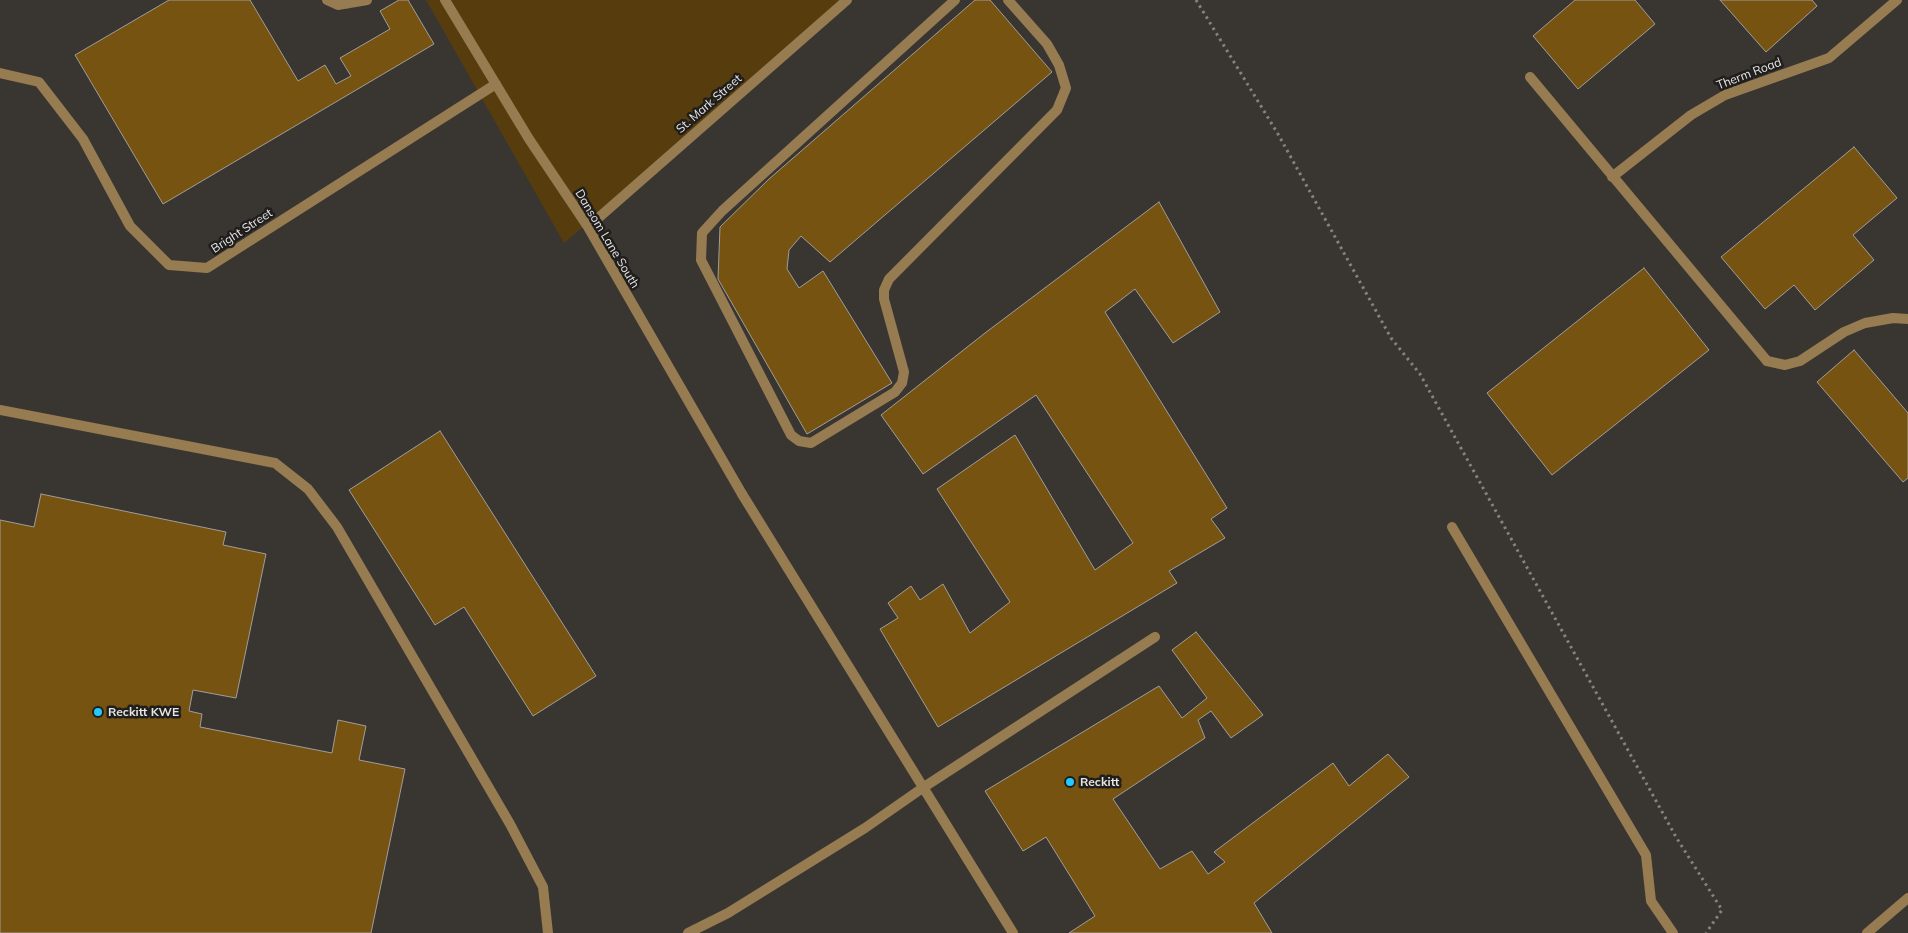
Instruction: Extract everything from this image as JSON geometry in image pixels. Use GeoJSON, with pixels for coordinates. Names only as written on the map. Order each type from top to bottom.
{"type":"FeatureCollection","features":[{"type":"Feature","properties":{"kind":"street"},"geometry":{"type":"LineString","coordinates":[[327,0],[338,5],[366,0]]}},
{"type":"Feature","properties":{"kind":"street","name":"Dansom Lane South"},"geometry":{"type":"LineString","coordinates":[[445,0],[496,84],[588,227],[742,494],[924,787],[1012,933]]}},
{"type":"Feature","properties":{"kind":"street","name":"St. Mark Street"},"geometry":{"type":"LineString","coordinates":[[588,227],[847,0]]}},
{"type":"Feature","properties":{"kind":"street"},"geometry":{"type":"LineString","coordinates":[[955,0],[722,211],[702,234],[701,260],[791,435],[800,441],[811,443],[895,392],[902,383],[904,372],[884,300],[884,290],[889,279],[1057,110],[1066,88],[1060,65],[1047,44],[1008,0]]}},
{"type":"Feature","properties":{"kind":"street","name":"Therm Road"},"geometry":{"type":"LineString","coordinates":[[1612,177],[1691,115],[1725,95],[1829,58],[1897,0]]}},
{"type":"Feature","properties":{"kind":"street","name":"Bright Street"},"geometry":{"type":"LineString","coordinates":[[0,73],[38,82],[82,138],[130,226],[169,265],[207,268],[496,84]]}},
{"type":"Feature","properties":{"kind":"street"},"geometry":{"type":"LineString","coordinates":[[1530,77],[1767,361],[1785,365],[1800,361],[1844,332],[1865,323],[1893,318],[1908,319]]}},
{"type":"Feature","properties":{"kind":"street"},"geometry":{"type":"LineString","coordinates":[[0,410],[275,463],[308,489],[337,527],[510,824],[543,887],[548,933]]}},
{"type":"Feature","properties":{"kind":"street"},"geometry":{"type":"LineString","coordinates":[[1452,527],[1646,855],[1651,901],[1673,933]]}},
{"type":"Feature","properties":{"kind":"street"},"geometry":{"type":"LineString","coordinates":[[688,933],[728,913],[865,828],[924,787],[1155,637]]}},
{"type":"Feature","properties":{"kind":"street"},"geometry":{"type":"LineString","coordinates":[[1867,933],[1908,898]]}},
{"type":"Feature","properties":{"kind":"path"},"geometry":{"type":"LineString","coordinates":[[1196,0],[1278,134],[1391,338],[1420,374],[1676,837],[1722,910],[1706,933]]}},
{"type":"Feature","properties":{"kind":"shaded area"},"geometry":{"type":"Polygon","coordinates":[[[426,0],[852,0],[564,243],[426,0]]]}},
{"type":"Feature","properties":{"kind":"building"},"geometry":{"type":"Polygon","coordinates":[[[169,0],[250,0],[298,81],[325,65],[336,84],[351,76],[340,58],[390,29],[380,11],[399,0],[408,0],[434,44],[163,204],[75,55],[169,0]]]}},
{"type":"Feature","properties":{"kind":"building"},"geometry":{"type":"Polygon","coordinates":[[[975,0],[990,0],[1052,72],[830,262],[801,236],[789,250],[787,269],[799,288],[823,271],[892,383],[807,434],[718,279],[720,227],[769,179],[975,0]]]}},
{"type":"Feature","properties":{"kind":"building"},"geometry":{"type":"Polygon","coordinates":[[[1575,0],[1635,0],[1655,24],[1578,89],[1533,36],[1575,0]]]}},
{"type":"Feature","properties":{"kind":"building"},"geometry":{"type":"Polygon","coordinates":[[[1720,0],[1812,0],[1817,6],[1766,52],[1720,0]]]}},
{"type":"Feature","properties":{"kind":"building"},"geometry":{"type":"Polygon","coordinates":[[[1854,147],[1897,198],[1853,235],[1874,260],[1815,310],[1794,285],[1765,309],[1721,257],[1854,147]]]}},
{"type":"Feature","properties":{"kind":"building"},"geometry":{"type":"Polygon","coordinates":[[[1159,202],[1220,312],[1173,343],[1135,289],[1105,312],[1227,508],[1211,519],[1225,538],[1169,571],[1177,583],[938,727],[880,629],[898,618],[888,603],[911,586],[920,600],[943,584],[970,633],[1010,602],[937,489],[1015,435],[1095,570],[1133,543],[1036,395],[923,474],[881,415],[985,333],[1159,202]]]}},
{"type":"Feature","properties":{"kind":"building"},"geometry":{"type":"Polygon","coordinates":[[[1644,268],[1709,350],[1552,475],[1487,393],[1644,268]]]}},
{"type":"Feature","properties":{"kind":"building"},"geometry":{"type":"Polygon","coordinates":[[[1854,350],[1908,413],[1908,478],[1903,482],[1817,382],[1854,350]]]}},
{"type":"Feature","properties":{"kind":"building"},"geometry":{"type":"Polygon","coordinates":[[[440,431],[596,676],[533,716],[464,607],[435,625],[349,490],[440,431]]]}},
{"type":"Feature","properties":{"kind":"building","name":"Reckitt KWE"},"geometry":{"type":"Polygon","coordinates":[[[41,494],[226,532],[223,545],[266,554],[236,698],[193,690],[189,711],[202,714],[200,727],[332,753],[338,720],[366,726],[359,760],[405,769],[371,933],[0,933],[0,520],[34,527],[41,494]]]}},
{"type":"Feature","properties":{"kind":"building","name":"Reckitt"},"geometry":{"type":"Polygon","coordinates":[[[1196,632],[1263,715],[1231,738],[1211,711],[1198,720],[1205,738],[1113,799],[1160,869],[1192,851],[1208,874],[1225,862],[1214,852],[1333,763],[1349,786],[1388,754],[1409,777],[1254,903],[1272,933],[1069,933],[1095,916],[1046,837],[1023,851],[985,791],[1159,686],[1182,718],[1207,698],[1172,650],[1196,632]]]}},
{"type":"Feature","properties":{"kind":"place","name":"Reckitt KWE"},"geometry":{"type":"Point","coordinates":[98,712]}},
{"type":"Feature","properties":{"kind":"place","name":"Reckitt"},"geometry":{"type":"Point","coordinates":[1070,782]}}]}
